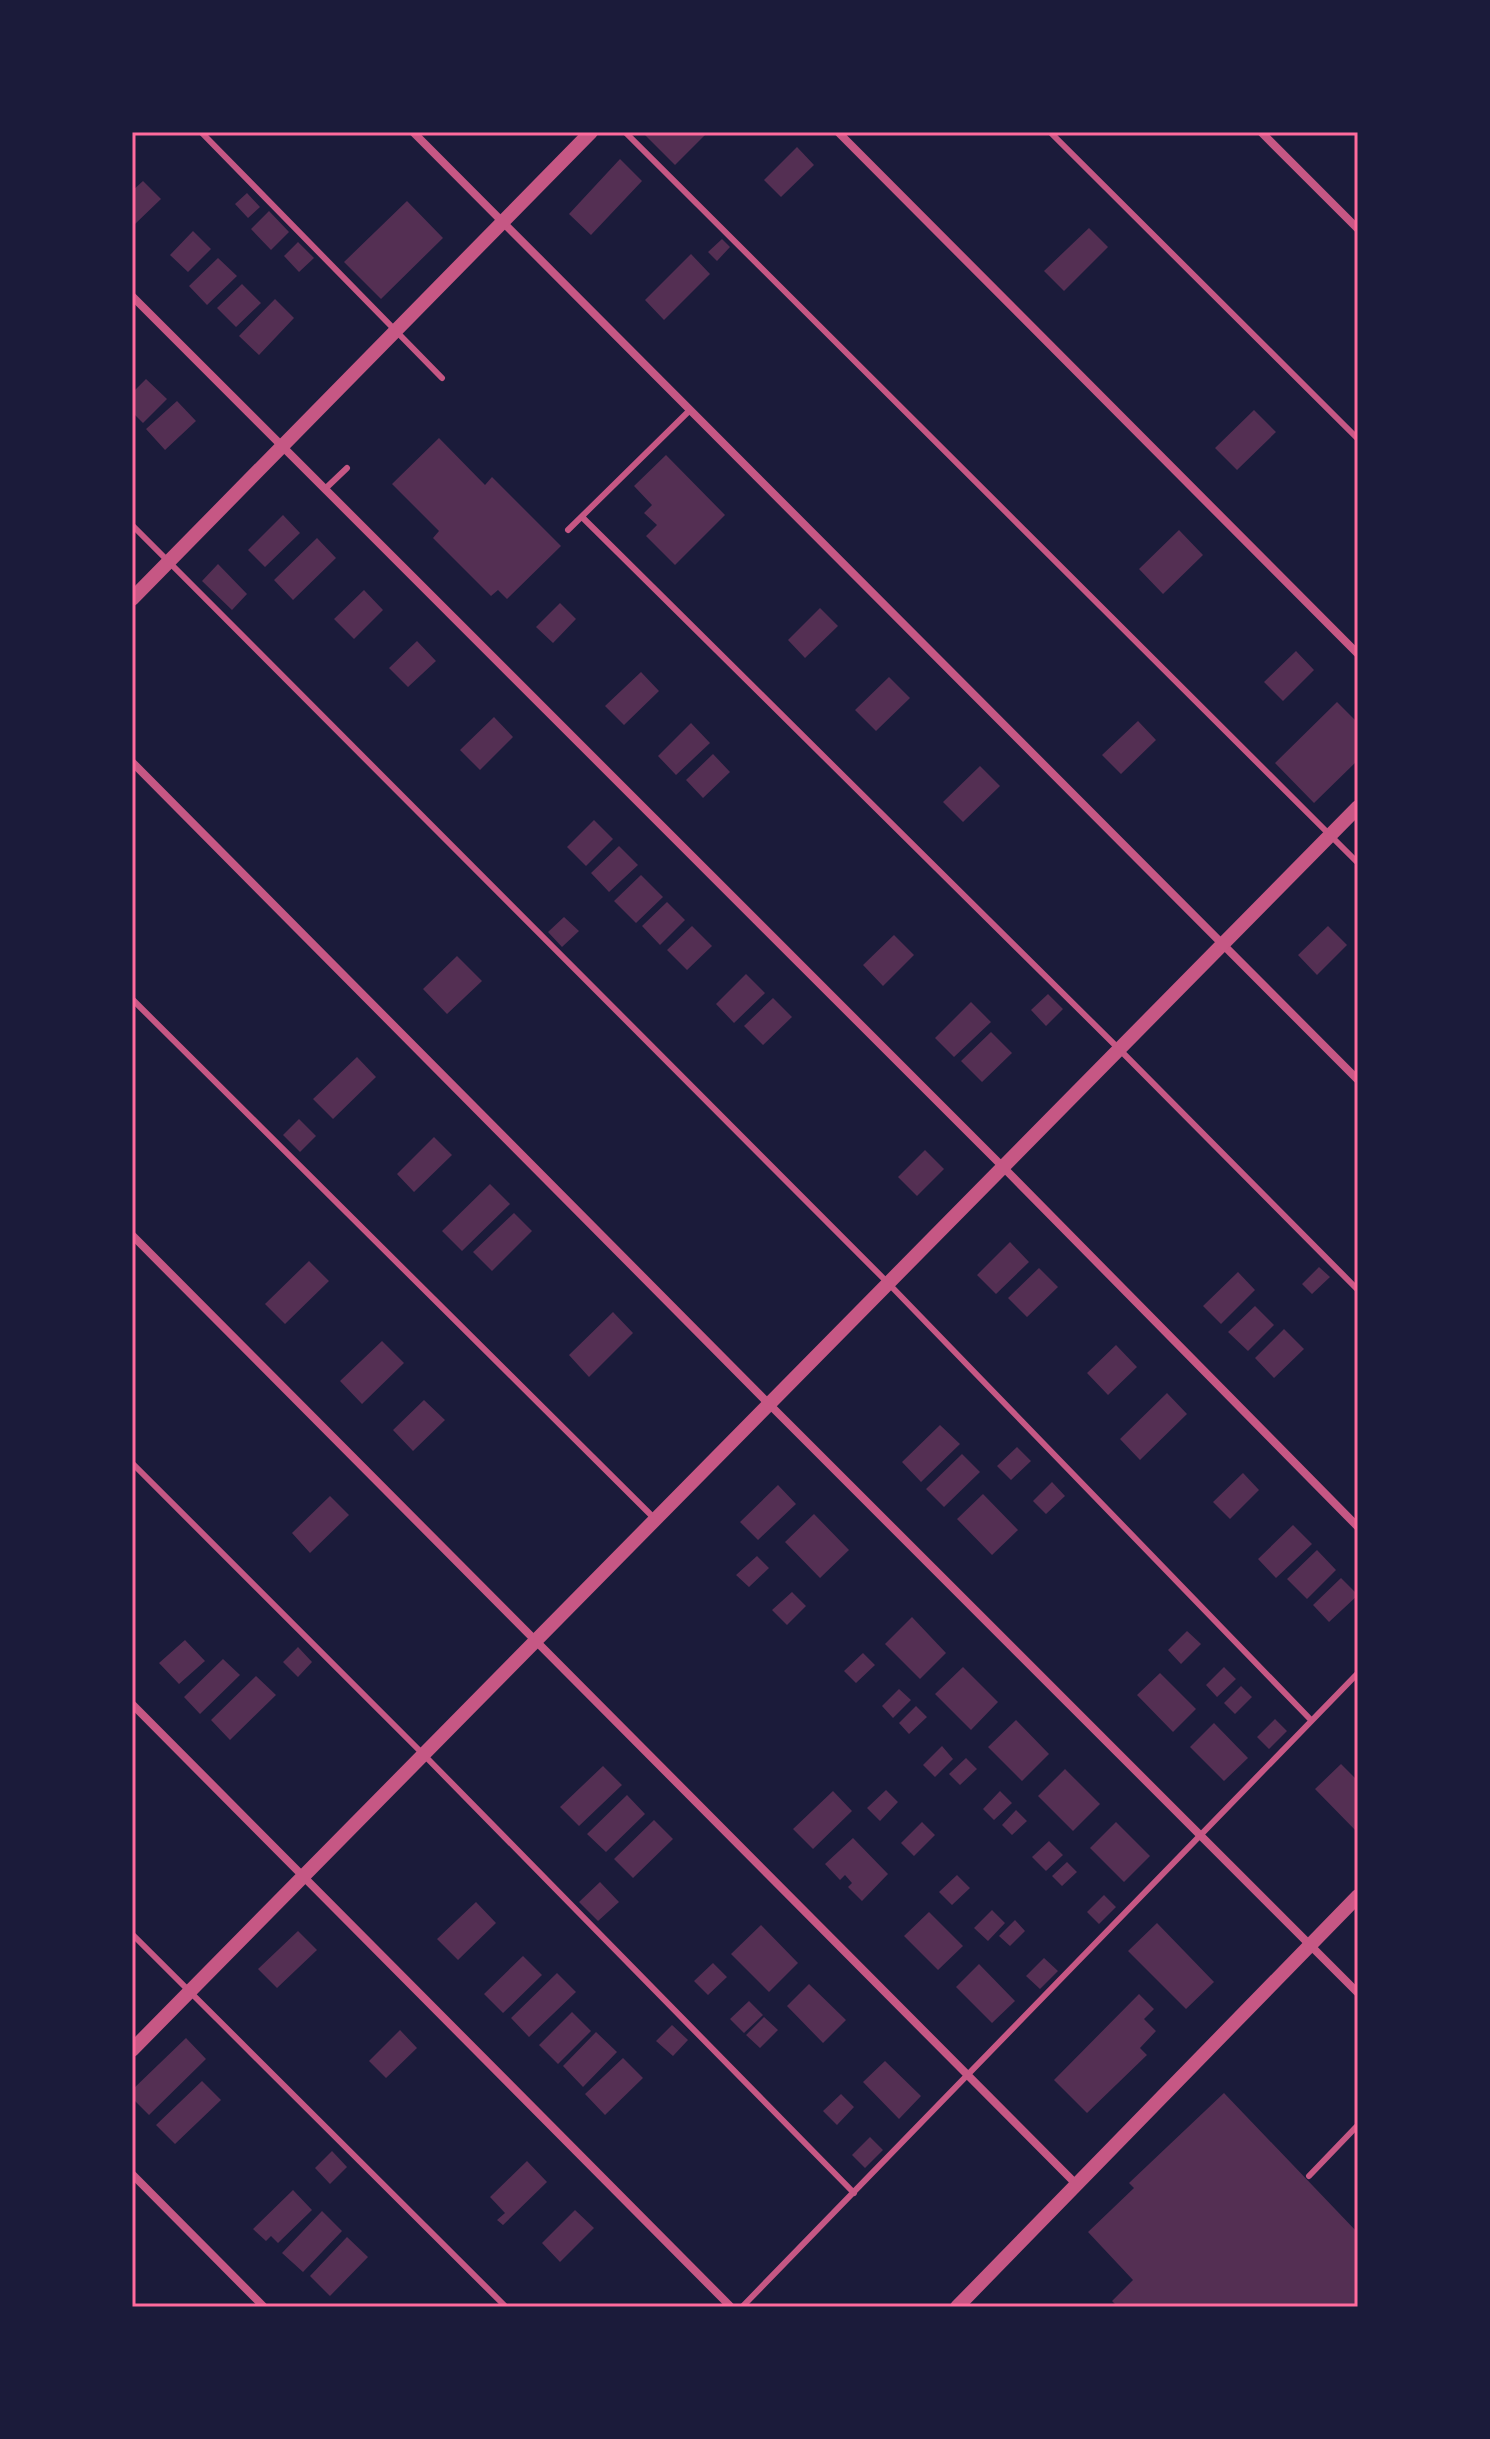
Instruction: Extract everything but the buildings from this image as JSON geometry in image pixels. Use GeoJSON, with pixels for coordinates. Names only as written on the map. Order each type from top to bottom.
{"type":"FeatureCollection","features":[{"type":"Feature","properties":{"kind":"street"},"geometry":{"type":"LineString","coordinates":[[413,132],[1358,1080]]}},
{"type":"Feature","properties":{"kind":"street"},"geometry":{"type":"LineString","coordinates":[[132,599],[591,132]]}},
{"type":"Feature","properties":{"kind":"street"},"geometry":{"type":"LineString","coordinates":[[838,132],[1358,654]]}},
{"type":"Feature","properties":{"kind":"street"},"geometry":{"type":"LineString","coordinates":[[1261,132],[1358,229]]}},
{"type":"Feature","properties":{"kind":"street"},"geometry":{"type":"LineString","coordinates":[[132,296],[1002,1166],[1358,1527]]}},
{"type":"Feature","properties":{"kind":"street"},"geometry":{"type":"LineString","coordinates":[[132,762],[1358,1993]]}},
{"type":"Feature","properties":{"kind":"street"},"geometry":{"type":"LineString","coordinates":[[132,2050],[1358,807]]}},
{"type":"Feature","properties":{"kind":"street"},"geometry":{"type":"LineString","coordinates":[[132,1235],[1077,2185]]}},
{"type":"Feature","properties":{"kind":"street"},"geometry":{"type":"LineString","coordinates":[[132,1704],[731,2307]]}},
{"type":"Feature","properties":{"kind":"street"},"geometry":{"type":"LineString","coordinates":[[957,2307],[1358,1896]]}},
{"type":"Feature","properties":{"kind":"street"},"geometry":{"type":"LineString","coordinates":[[132,2174],[264,2307]]}},
{"type":"Feature","properties":{"kind":"lane"},"geometry":{"type":"LineString","coordinates":[[201,132],[442,378]]}},
{"type":"Feature","properties":{"kind":"lane"},"geometry":{"type":"LineString","coordinates":[[625,132],[1358,863]]}},
{"type":"Feature","properties":{"kind":"lane"},"geometry":{"type":"LineString","coordinates":[[1050,132],[1358,439]]}},
{"type":"Feature","properties":{"kind":"lane"},"geometry":{"type":"LineString","coordinates":[[568,530],[690,410]]}},
{"type":"Feature","properties":{"kind":"lane"},"geometry":{"type":"LineString","coordinates":[[629,456],[636,463]]}},
{"type":"Feature","properties":{"kind":"lane"},"geometry":{"type":"LineString","coordinates":[[325,489],[347,468]]}},
{"type":"Feature","properties":{"kind":"lane"},"geometry":{"type":"LineString","coordinates":[[582,517],[1358,1290]]}},
{"type":"Feature","properties":{"kind":"lane"},"geometry":{"type":"LineString","coordinates":[[132,525],[888,1283],[1311,1720]]}},
{"type":"Feature","properties":{"kind":"lane"},"geometry":{"type":"LineString","coordinates":[[132,999],[656,1519]]}},
{"type":"Feature","properties":{"kind":"lane"},"geometry":{"type":"LineString","coordinates":[[132,1463],[854,2193]]}},
{"type":"Feature","properties":{"kind":"lane"},"geometry":{"type":"LineString","coordinates":[[742,2307],[1358,1673]]}},
{"type":"Feature","properties":{"kind":"lane"},"geometry":{"type":"LineString","coordinates":[[132,1934],[506,2307]]}},
{"type":"Feature","properties":{"kind":"lane"},"geometry":{"type":"LineString","coordinates":[[1309,2176],[1358,2125]]}}]}
